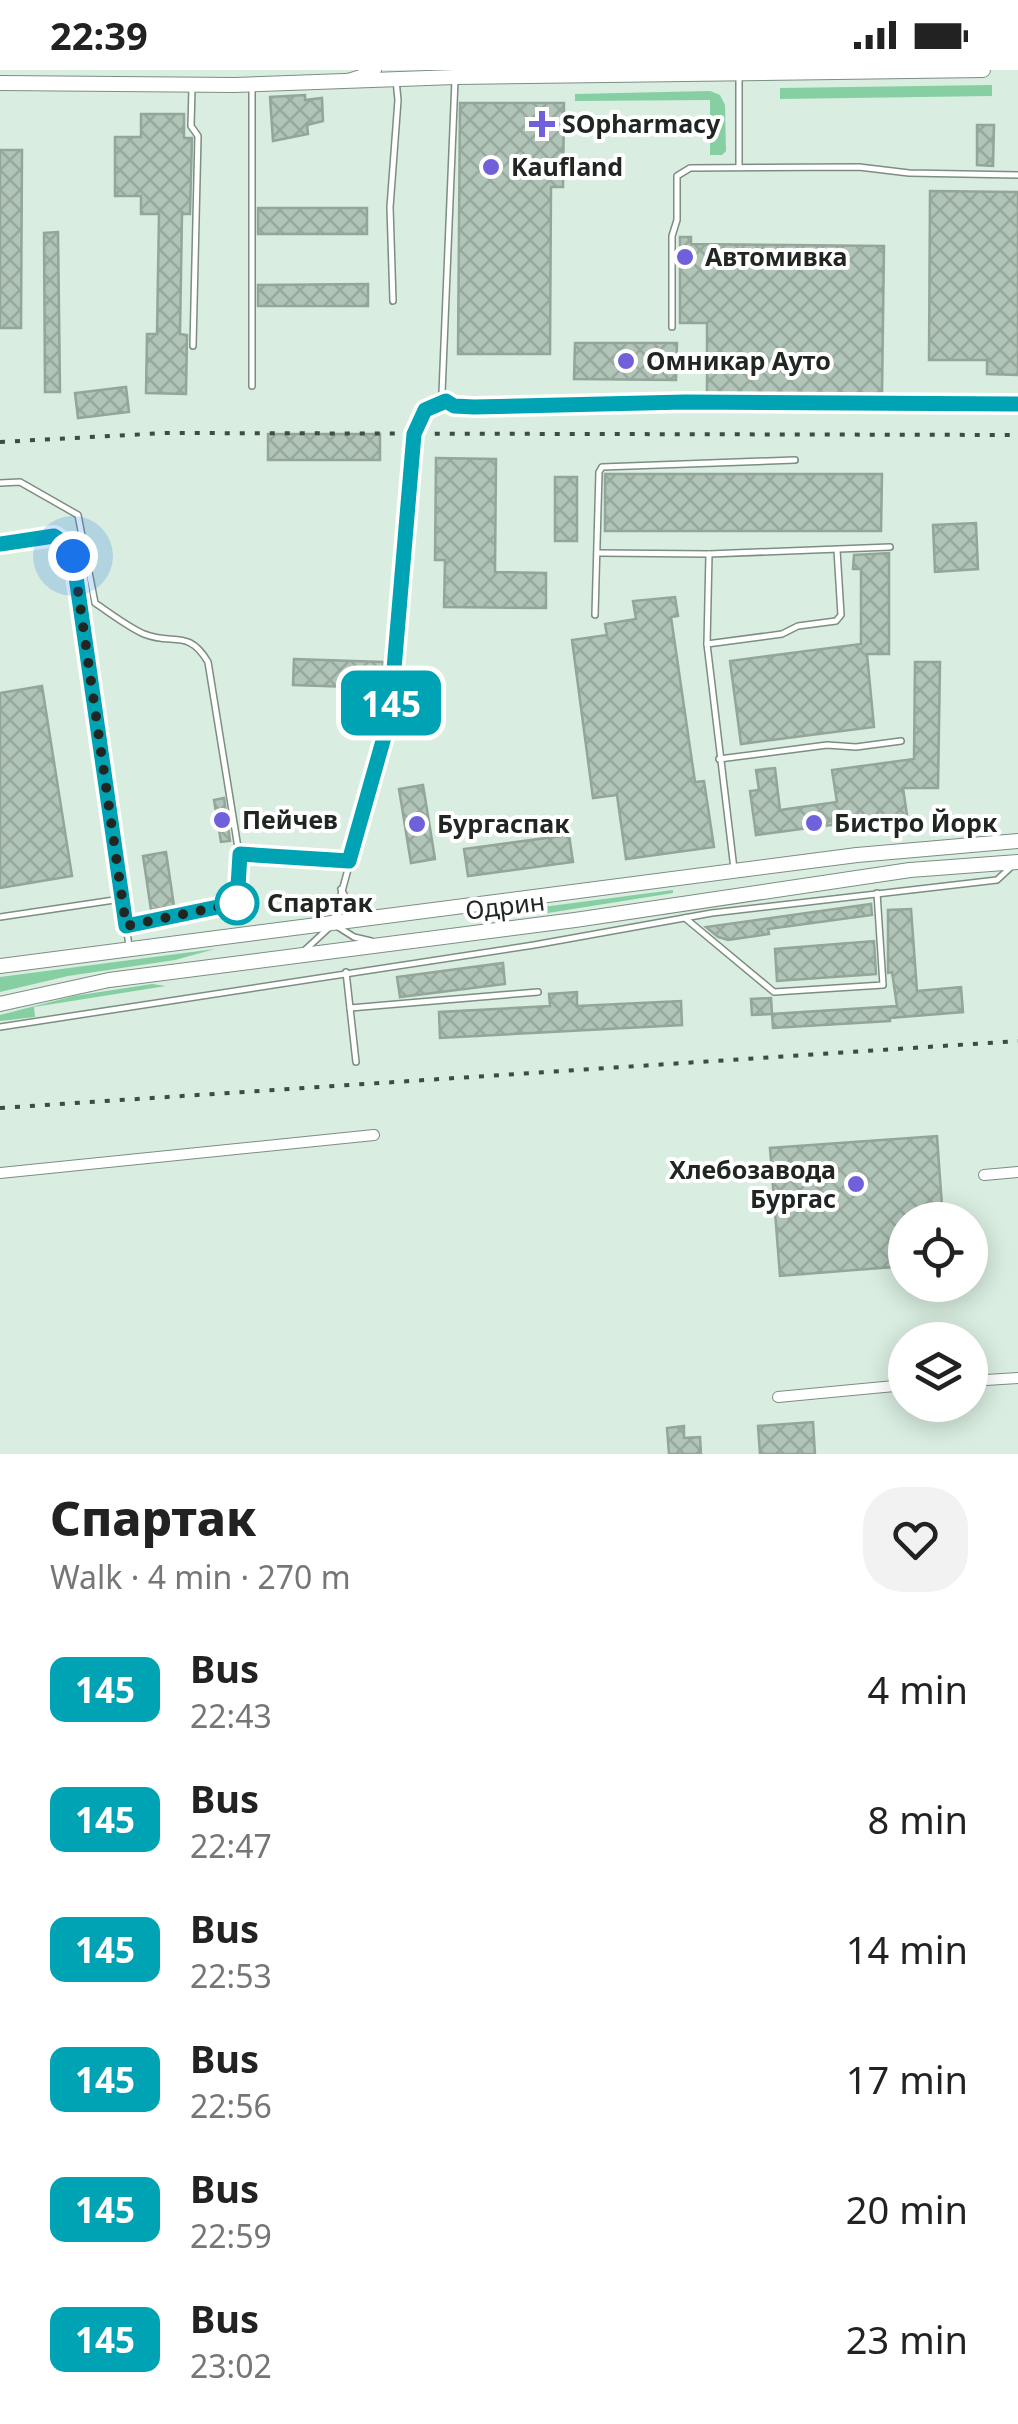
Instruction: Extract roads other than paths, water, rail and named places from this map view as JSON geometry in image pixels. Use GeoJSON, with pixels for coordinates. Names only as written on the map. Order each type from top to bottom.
{"type":"FeatureCollection","features":[{"type":"Feature","properties":{"kind":"main road"},"geometry":{"type":"LineString","coordinates":[[0,84],[59,75],[192,85],[252,85],[271,77],[344,80],[984,70]]}},
{"type":"Feature","properties":{"kind":"main road","name":"Одрин"},"geometry":{"type":"LineString","coordinates":[[0,966],[908,850],[1018,841]]}},
{"type":"Feature","properties":{"kind":"main road","name":"Одрин"},"geometry":{"type":"LineString","coordinates":[[0,1004],[109,980],[910,870],[1018,862]]}},
{"type":"Feature","properties":{"kind":"main road"},"geometry":{"type":"LineString","coordinates":[[640,908],[659,899],[720,888],[734,872]]}},
{"type":"Feature","properties":{"kind":"street"},"geometry":{"type":"LineString","coordinates":[[344,80],[376,70]]}},
{"type":"Feature","properties":{"kind":"street"},"geometry":{"type":"LineString","coordinates":[[0,1173],[374,1135]]}},
{"type":"Feature","properties":{"kind":"street"},"geometry":{"type":"LineString","coordinates":[[984,1176],[1018,1172]]}},
{"type":"Feature","properties":{"kind":"street"},"geometry":{"type":"LineString","coordinates":[[988,1379],[1018,1378]]}},
{"type":"Feature","properties":{"kind":"street"},"geometry":{"type":"LineString","coordinates":[[778,1397],[888,1387]]}},
{"type":"Feature","properties":{"kind":"lane"},"geometry":{"type":"LineString","coordinates":[[739,72],[739,166]]}},
{"type":"Feature","properties":{"kind":"lane"},"geometry":{"type":"LineString","coordinates":[[455,78],[442,393],[454,406],[685,402],[1018,404]]}},
{"type":"Feature","properties":{"kind":"lane"},"geometry":{"type":"LineString","coordinates":[[393,301],[390,207],[398,111],[396,79]]}},
{"type":"Feature","properties":{"kind":"lane"},"geometry":{"type":"LineString","coordinates":[[192,85],[191,126],[198,136],[194,346]]}},
{"type":"Feature","properties":{"kind":"lane"},"geometry":{"type":"LineString","coordinates":[[252,85],[252,386]]}},
{"type":"Feature","properties":{"kind":"lane"},"geometry":{"type":"LineString","coordinates":[[672,327],[676,176],[700,166],[859,167],[910,173],[1018,175]]}},
{"type":"Feature","properties":{"kind":"lane"},"geometry":{"type":"LineString","coordinates":[[297,956],[333,924],[390,716],[414,434],[425,410],[446,401]]}},
{"type":"Feature","properties":{"kind":"lane"},"geometry":{"type":"LineString","coordinates":[[595,616],[602,467],[795,460]]}},
{"type":"Feature","properties":{"kind":"lane"},"geometry":{"type":"LineString","coordinates":[[0,483],[20,482],[78,515],[91,593],[96,602],[146,636],[187,640],[200,648],[208,662],[240,854],[237,903],[126,926]]}},
{"type":"Feature","properties":{"kind":"lane"},"geometry":{"type":"LineString","coordinates":[[0,544],[54,536],[66,544],[73,556],[129,950]]}},
{"type":"Feature","properties":{"kind":"lane"},"geometry":{"type":"LineString","coordinates":[[598,553],[709,554],[890,547]]}},
{"type":"Feature","properties":{"kind":"lane"},"geometry":{"type":"LineString","coordinates":[[708,644],[836,621],[841,615],[837,550]]}},
{"type":"Feature","properties":{"kind":"lane"},"geometry":{"type":"LineString","coordinates":[[709,554],[708,644],[734,872]]}},
{"type":"Feature","properties":{"kind":"lane"},"geometry":{"type":"LineString","coordinates":[[719,759],[827,744],[856,747],[901,741]]}},
{"type":"Feature","properties":{"kind":"lane"},"geometry":{"type":"LineString","coordinates":[[240,854],[349,861]]}},
{"type":"Feature","properties":{"kind":"lane"},"geometry":{"type":"LineString","coordinates":[[0,1027],[534,946],[685,918],[998,880],[1018,862]]}},
{"type":"Feature","properties":{"kind":"lane"},"geometry":{"type":"LineString","coordinates":[[340,889],[355,908],[374,918]]}},
{"type":"Feature","properties":{"kind":"lane"},"geometry":{"type":"LineString","coordinates":[[685,918],[774,992],[883,985],[876,892]]}},
{"type":"Feature","properties":{"kind":"lane"},"geometry":{"type":"LineString","coordinates":[[0,917],[122,899]]}},
{"type":"Feature","properties":{"kind":"lane"},"geometry":{"type":"LineString","coordinates":[[333,924],[354,937],[383,944]]}},
{"type":"Feature","properties":{"kind":"lane"},"geometry":{"type":"LineString","coordinates":[[346,972],[356,1062]]}},
{"type":"Feature","properties":{"kind":"lane"},"geometry":{"type":"LineString","coordinates":[[350,1008],[538,992]]}},
{"type":"Feature","properties":{"kind":"railway"},"geometry":{"type":"LineString","coordinates":[[0,442],[165,433],[1018,435]]}},
{"type":"Feature","properties":{"kind":"railway"},"geometry":{"type":"LineString","coordinates":[[0,1108],[1018,1041]]}},
{"type":"Feature","properties":{"kind":"place","name":"SOpharmacy"},"geometry":{"type":"Point","coordinates":[542,124]}},
{"type":"Feature","properties":{"kind":"place","name":"Kaufland"},"geometry":{"type":"Point","coordinates":[491,167]}},
{"type":"Feature","properties":{"kind":"place","name":"Автомивка"},"geometry":{"type":"Point","coordinates":[685,257]}},
{"type":"Feature","properties":{"kind":"place","name":"Омникар Ауто"},"geometry":{"type":"Point","coordinates":[626,361]}},
{"type":"Feature","properties":{"kind":"place","name":"Пейчев"},"geometry":{"type":"Point","coordinates":[222,820]}},
{"type":"Feature","properties":{"kind":"place","name":"Бистро Йорк"},"geometry":{"type":"Point","coordinates":[814,823]}},
{"type":"Feature","properties":{"kind":"place","name":"Бургаспак"},"geometry":{"type":"Point","coordinates":[417,824]}},
{"type":"Feature","properties":{"kind":"place","name":"Спартак"},"geometry":{"type":"Point","coordinates":[237,903]}},
{"type":"Feature","properties":{"kind":"place","name":"Хлебозавода Бургас"},"geometry":{"type":"Point","coordinates":[856,1184]}}]}
